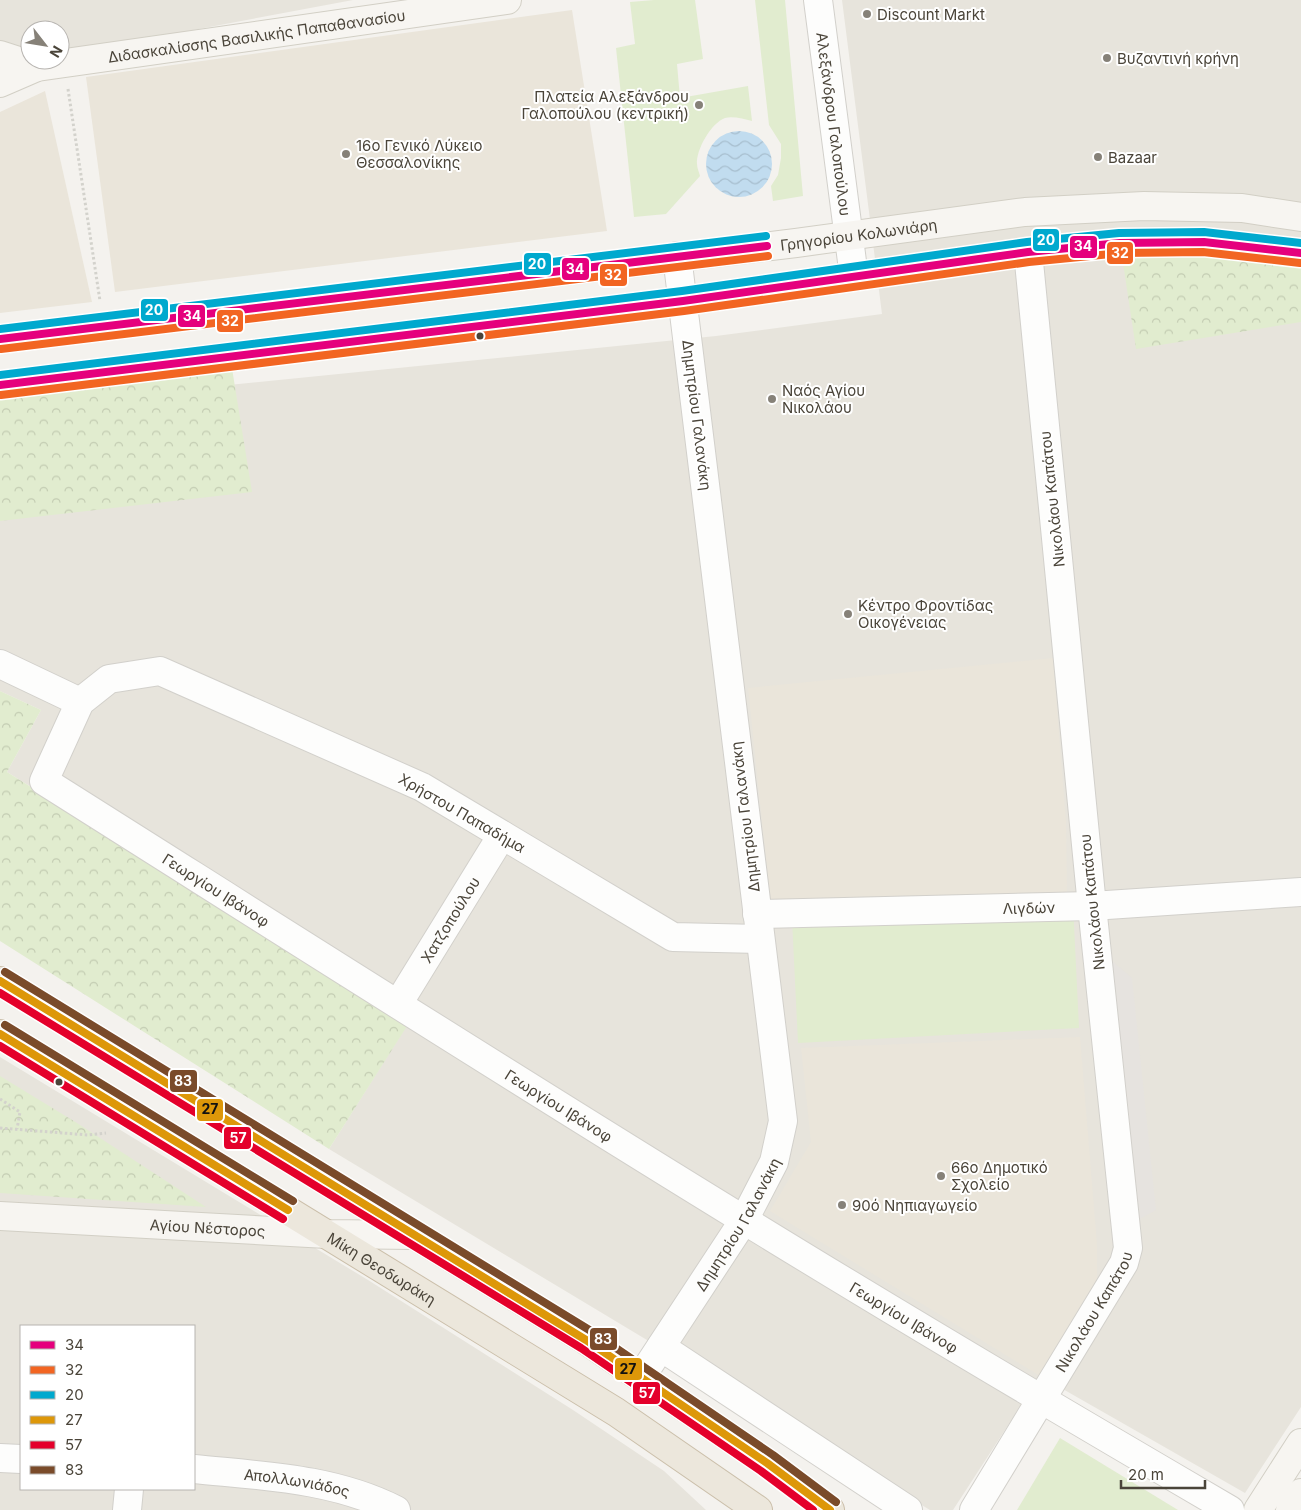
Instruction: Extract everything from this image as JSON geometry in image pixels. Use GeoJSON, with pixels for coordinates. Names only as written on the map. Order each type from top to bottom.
{"type":"FeatureCollection","features":[{"type":"Feature","properties":{"kind":"highway"},"geometry":{"type":"LineString","coordinates":[[0,981],[586,1340],[767,1462],[830,1510]]}},
{"type":"Feature","properties":{"kind":"highway","name":"Μίκη Θεοδωράκη"},"geometry":{"type":"LineString","coordinates":[[0,1034],[616,1412],[754,1509]]}},
{"type":"Feature","properties":{"kind":"main road","name":"Διδασκαλίσσης Βασιλικής Παπαθανασίου"},"geometry":{"type":"LineString","coordinates":[[70,62],[507,0]]}},
{"type":"Feature","properties":{"kind":"main road","name":"Διδασκαλίσσης Βασιλικής Παπαθανασίου"},"geometry":{"type":"LineString","coordinates":[[0,55],[20,61]]}},
{"type":"Feature","properties":{"kind":"main road","name":"Διδασκαλίσσης Βασιλικής Παπαθανασίου"},"geometry":{"type":"LineString","coordinates":[[0,83],[30,70]]}},
{"type":"Feature","properties":{"kind":"main road","name":"Γρηγορίου Κολωνιάρη"},"geometry":{"type":"LineString","coordinates":[[0,339],[848,236],[1026,212],[1144,206],[1242,208],[1301,217]]}},
{"type":"Feature","properties":{"kind":"main road"},"geometry":{"type":"LineString","coordinates":[[0,385],[682,301],[1028,252],[1120,243],[1204,242],[1301,253]]}},
{"type":"Feature","properties":{"kind":"main road","name":"Αγίου Νέστορος"},"geometry":{"type":"LineString","coordinates":[[0,1216],[327,1234],[414,1235]]}},
{"type":"Feature","properties":{"kind":"main road"},"geometry":{"type":"LineString","coordinates":[[1258,1510],[1301,1443]]}},
{"type":"Feature","properties":{"kind":"main road"},"geometry":{"type":"LineString","coordinates":[[1290,1510],[1301,1493]]}},
{"type":"Feature","properties":{"kind":"street","name":"Αλεξάνδρου Γαλοπούλου"},"geometry":{"type":"LineString","coordinates":[[818,0],[854,277]]}},
{"type":"Feature","properties":{"kind":"street","name":"Νικολάου Καπάτου"},"geometry":{"type":"LineString","coordinates":[[974,1510],[1124,1263],[1128,1248],[1092,906],[1028,252]]}},
{"type":"Feature","properties":{"kind":"street","name":"Δημητρίου Γαλανάκη"},"geometry":{"type":"LineString","coordinates":[[641,1377],[744,1220],[774,1162],[783,1121],[677,256]]}},
{"type":"Feature","properties":{"kind":"street"},"geometry":{"type":"LineString","coordinates":[[0,664],[80,702]]}},
{"type":"Feature","properties":{"kind":"street","name":"Χρήστου Παπαδήμα"},"geometry":{"type":"LineString","coordinates":[[80,702],[109,679],[160,671],[422,787],[673,936],[758,927]]}},
{"type":"Feature","properties":{"kind":"street","name":"Γεωργίου Ιβάνοφ"},"geometry":{"type":"LineString","coordinates":[[80,702],[44,781],[744,1220],[1041,1399],[1230,1510]]}},
{"type":"Feature","properties":{"kind":"street","name":"Χατζοπούλου"},"geometry":{"type":"LineString","coordinates":[[398,1004],[502,835]]}},
{"type":"Feature","properties":{"kind":"street","name":"Λιγδών"},"geometry":{"type":"LineString","coordinates":[[758,927],[1301,892]]}},
{"type":"Feature","properties":{"kind":"street"},"geometry":{"type":"LineString","coordinates":[[660,1347],[908,1510]]}},
{"type":"Feature","properties":{"kind":"street"},"geometry":{"type":"LineString","coordinates":[[0,1458],[20,1459]]}},
{"type":"Feature","properties":{"kind":"street","name":"Απολλωνιάδος"},"geometry":{"type":"LineString","coordinates":[[195,1469],[316,1482],[356,1493],[396,1510]]}},
{"type":"Feature","properties":{"kind":"street"},"geometry":{"type":"LineString","coordinates":[[127,1510],[129,1490]]}},
{"type":"Feature","properties":{"kind":"path"},"geometry":{"type":"LineString","coordinates":[[65,70],[104,326]]}},
{"type":"Feature","properties":{"kind":"path"},"geometry":{"type":"LineString","coordinates":[[0,1099],[20,1112],[17,1129]]}},
{"type":"Feature","properties":{"kind":"path"},"geometry":{"type":"LineString","coordinates":[[0,1128],[88,1135],[116,1132],[124,1110]]}},
{"type":"Feature","properties":{"kind":"shaded area"},"geometry":{"type":"Polygon","coordinates":[[[0,0],[353,0],[70,53],[70,20],[20,20],[20,50],[0,47],[0,0]]]}},
{"type":"Feature","properties":{"kind":"shaded area"},"geometry":{"type":"Polygon","coordinates":[[[842,0],[1301,0],[1301,1407],[1245,1493],[1040,1376],[953,1510],[930,1510],[329,1149],[409,1022],[7,772],[41,710],[0,691],[0,408],[716,336],[882,314],[842,0]]]}},
{"type":"Feature","properties":{"kind":"shaded area","name":"16ο Γενικό Λύκειο Θεσσαλονίκης"},"geometry":{"type":"Polygon","coordinates":[[[572,10],[607,231],[115,292],[86,77],[572,10]]]}},
{"type":"Feature","properties":{"kind":"shaded area"},"geometry":{"type":"Polygon","coordinates":[[[45,91],[92,302],[0,313],[0,112],[45,91]]]}},
{"type":"Feature","properties":{"kind":"shaded area"},"geometry":{"type":"Polygon","coordinates":[[[1053,658],[1066,822],[1067,897],[771,906],[748,688],[1053,658]]]}},
{"type":"Feature","properties":{"kind":"shaded area"},"geometry":{"type":"Polygon","coordinates":[[[1112,961],[1132,978],[1156,1210],[1136,1221],[1112,961]]]}},
{"type":"Feature","properties":{"kind":"shaded area","name":"66ο Δημοτικό Σχολείο"},"geometry":{"type":"Polygon","coordinates":[[[1080,1037],[1097,1245],[1097,1280],[1040,1376],[770,1211],[811,1142],[801,1048],[1080,1037]]]}},
{"type":"Feature","properties":{"kind":"shaded area"},"geometry":{"type":"Polygon","coordinates":[[[0,1057],[368,1280],[573,1410],[664,1471],[706,1510],[0,1510],[0,1057]]]}},
{"type":"Feature","properties":{"kind":"green space"},"geometry":{"type":"Polygon","coordinates":[[[695,0],[703,59],[677,64],[680,98],[748,86],[752,121],[731,117],[725,118],[715,125],[705,138],[697,158],[700,176],[666,214],[634,217],[616,48],[635,44],[630,2],[695,0]]]}},
{"type":"Feature","properties":{"kind":"green space"},"geometry":{"type":"Polygon","coordinates":[[[755,0],[785,0],[803,196],[773,201],[771,186],[778,175],[781,144],[769,125],[755,0]]]}},
{"type":"Feature","properties":{"kind":"green space"},"geometry":{"type":"Polygon","coordinates":[[[1120,243],[1301,255],[1301,322],[1136,349],[1120,243]]]}},
{"type":"Feature","properties":{"kind":"green space"},"geometry":{"type":"Polygon","coordinates":[[[230,356],[252,492],[0,521],[0,385],[230,356]]]}},
{"type":"Feature","properties":{"kind":"green space"},"geometry":{"type":"Polygon","coordinates":[[[0,691],[41,710],[7,772],[409,1023],[329,1149],[0,941],[0,691]]]}},
{"type":"Feature","properties":{"kind":"green space"},"geometry":{"type":"Polygon","coordinates":[[[1073,904],[1079,1028],[798,1043],[792,919],[1073,904]]]}},
{"type":"Feature","properties":{"kind":"green space"},"geometry":{"type":"Polygon","coordinates":[[[0,1076],[77,1123],[206,1207],[0,1193],[0,1076]]]}},
{"type":"Feature","properties":{"kind":"green space"},"geometry":{"type":"Polygon","coordinates":[[[1060,1438],[1178,1510],[1017,1510],[1060,1438]]]}},
{"type":"Feature","properties":{"kind":"water"},"geometry":{"type":"Polygon","coordinates":[[[732,131],[746,131],[758,136],[767,145],[772,157],[770,177],[763,188],[746,197],[732,197],[720,192],[711,183],[706,171],[706,157],[711,145],[720,136],[732,131]]]}},
{"type":"Feature","properties":{"kind":"transit line","name":"20"},"geometry":{"type":"LineString","coordinates":[[0,375],[682,291],[1027,242],[1119,233],[1204,232],[1301,243]]}},
{"type":"Feature","properties":{"kind":"transit line","name":"20"},"geometry":{"type":"LineString","coordinates":[[0,329],[766,236]]}},
{"type":"Feature","properties":{"kind":"transit line","name":"34"},"geometry":{"type":"LineString","coordinates":[[0,385],[683,301],[1028,252],[1120,243],[1204,242],[1301,253]]}},
{"type":"Feature","properties":{"kind":"transit line","name":"34"},"geometry":{"type":"LineString","coordinates":[[0,339],[767,246]]}},
{"type":"Feature","properties":{"kind":"transit line","name":"32"},"geometry":{"type":"LineString","coordinates":[[1,395],[684,311],[1029,262],[1121,253],[1203,252],[1300,263]]}},
{"type":"Feature","properties":{"kind":"transit line","name":"32"},"geometry":{"type":"LineString","coordinates":[[1,349],[768,256]]}},
{"type":"Feature","properties":{"kind":"transit line","name":"83"},"geometry":{"type":"LineString","coordinates":[[5,972],[591,1331],[773,1455],[836,1502]]}},
{"type":"Feature","properties":{"kind":"transit line","name":"27"},"geometry":{"type":"LineString","coordinates":[[0,981],[586,1340],[767,1463],[830,1510]]}},
{"type":"Feature","properties":{"kind":"transit line","name":"57"},"geometry":{"type":"LineString","coordinates":[[0,993],[581,1348],[761,1471],[813,1510]]}},
{"type":"Feature","properties":{"kind":"transit line","name":"83"},"geometry":{"type":"LineString","coordinates":[[5,1025],[293,1201]]}},
{"type":"Feature","properties":{"kind":"transit line","name":"27"},"geometry":{"type":"LineString","coordinates":[[0,1034],[288,1210]]}},
{"type":"Feature","properties":{"kind":"transit line","name":"57"},"geometry":{"type":"LineString","coordinates":[[0,1046],[283,1219]]}},
{"type":"Feature","properties":{"kind":"place","name":"Discount Markt"},"geometry":{"type":"Point","coordinates":[867,14]}},
{"type":"Feature","properties":{"kind":"place","name":"Βυζαντινή κρήνη"},"geometry":{"type":"Point","coordinates":[1107,58]}},
{"type":"Feature","properties":{"kind":"place","name":"Πλατεία Αλεξάνδρου Γαλοπούλου (κεντρική)"},"geometry":{"type":"Point","coordinates":[699,105]}},
{"type":"Feature","properties":{"kind":"place","name":"16ο Γενικό Λύκειο Θεσσαλονίκης"},"geometry":{"type":"Point","coordinates":[346,154]}},
{"type":"Feature","properties":{"kind":"place","name":"Bazaar"},"geometry":{"type":"Point","coordinates":[1098,157]}},
{"type":"Feature","properties":{"kind":"place","name":"Ναός Αγίου Νικολάου"},"geometry":{"type":"Point","coordinates":[772,399]}},
{"type":"Feature","properties":{"kind":"place","name":"Κέντρο Φροντίδας Οικογένειας"},"geometry":{"type":"Point","coordinates":[848,614]}},
{"type":"Feature","properties":{"kind":"place","name":"66ο Δημοτικό Σχολείο"},"geometry":{"type":"Point","coordinates":[941,1176]}},
{"type":"Feature","properties":{"kind":"place","name":"90ό Νηπιαγωγείο"},"geometry":{"type":"Point","coordinates":[842,1205]}}]}
